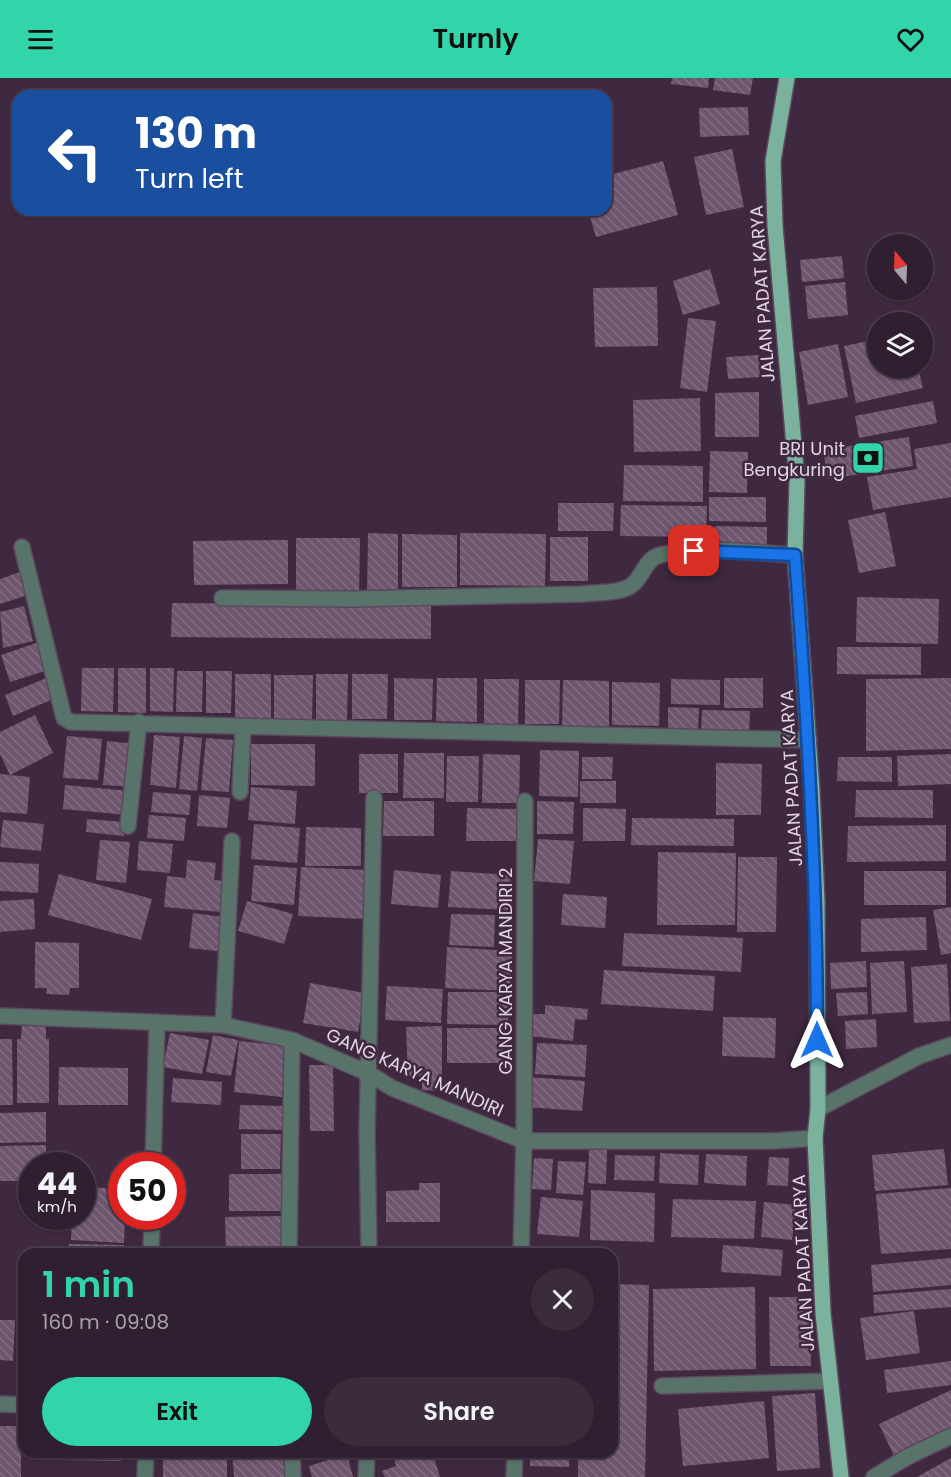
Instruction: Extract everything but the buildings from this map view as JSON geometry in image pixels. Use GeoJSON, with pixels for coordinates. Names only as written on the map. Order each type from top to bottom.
{"type":"FeatureCollection","features":[{"type":"Feature","properties":{"kind":"main road","name":"JALAN PADAT KARYA"},"geometry":{"type":"LineString","coordinates":[[787,78],[773,161],[775,226],[797,480],[795,555],[809,740],[817,902],[818,1108],[815,1138],[823,1313],[841,1477]]}},
{"type":"Feature","properties":{"kind":"street"},"geometry":{"type":"LineString","coordinates":[[22,547],[64,717],[71,722],[809,740]]}},
{"type":"Feature","properties":{"kind":"street"},"geometry":{"type":"LineString","coordinates":[[222,598],[344,599],[582,594],[633,585],[645,566],[657,556],[694,551],[795,555]]}},
{"type":"Feature","properties":{"kind":"street"},"geometry":{"type":"LineString","coordinates":[[128,826],[139,722]]}},
{"type":"Feature","properties":{"kind":"street"},"geometry":{"type":"LineString","coordinates":[[240,792],[243,726]]}},
{"type":"Feature","properties":{"kind":"street"},"geometry":{"type":"LineString","coordinates":[[369,1248],[367,1132],[374,798]]}},
{"type":"Feature","properties":{"kind":"street","name":"GANG KARYA MANDIRI 2"},"geometry":{"type":"LineString","coordinates":[[521,1248],[524,1141],[525,801]]}},
{"type":"Feature","properties":{"kind":"street"},"geometry":{"type":"LineString","coordinates":[[223,1025],[232,841]]}},
{"type":"Feature","properties":{"kind":"street","name":"GANG KARYA MANDIRI"},"geometry":{"type":"LineString","coordinates":[[0,1016],[223,1025],[292,1040],[370,1074],[392,1088],[524,1141],[773,1141],[815,1138]]}},
{"type":"Feature","properties":{"kind":"street"},"geometry":{"type":"LineString","coordinates":[[153,1152],[157,1022]]}},
{"type":"Feature","properties":{"kind":"street"},"geometry":{"type":"LineString","coordinates":[[289,1248],[292,1040]]}},
{"type":"Feature","properties":{"kind":"street"},"geometry":{"type":"LineString","coordinates":[[818,1108],[919,1056],[951,1045]]}},
{"type":"Feature","properties":{"kind":"street"},"geometry":{"type":"LineString","coordinates":[[151,1248],[152,1230]]}},
{"type":"Feature","properties":{"kind":"street"},"geometry":{"type":"LineString","coordinates":[[662,1386],[830,1381]]}},
{"type":"Feature","properties":{"kind":"street"},"geometry":{"type":"LineString","coordinates":[[0,1404],[18,1405]]}},
{"type":"Feature","properties":{"kind":"street"},"geometry":{"type":"LineString","coordinates":[[874,1477],[909,1456],[951,1436]]}},
{"type":"Feature","properties":{"kind":"street"},"geometry":{"type":"LineString","coordinates":[[145,1477],[146,1458]]}},
{"type":"Feature","properties":{"kind":"street"},"geometry":{"type":"LineString","coordinates":[[292,1458],[293,1477]]}},
{"type":"Feature","properties":{"kind":"street"},"geometry":{"type":"LineString","coordinates":[[366,1477],[367,1458]]}},
{"type":"Feature","properties":{"kind":"street"},"geometry":{"type":"LineString","coordinates":[[514,1477],[515,1458]]}},
{"type":"Feature","properties":{"kind":"place","name":"BRI Unit Bengkuring"},"geometry":{"type":"Point","coordinates":[868,458]}},
{"type":"Feature","properties":{"kind":"route"},"geometry":{"type":"LineString","coordinates":[[694,551],[795,555],[812,791],[817,902],[817,1040]]}}]}
